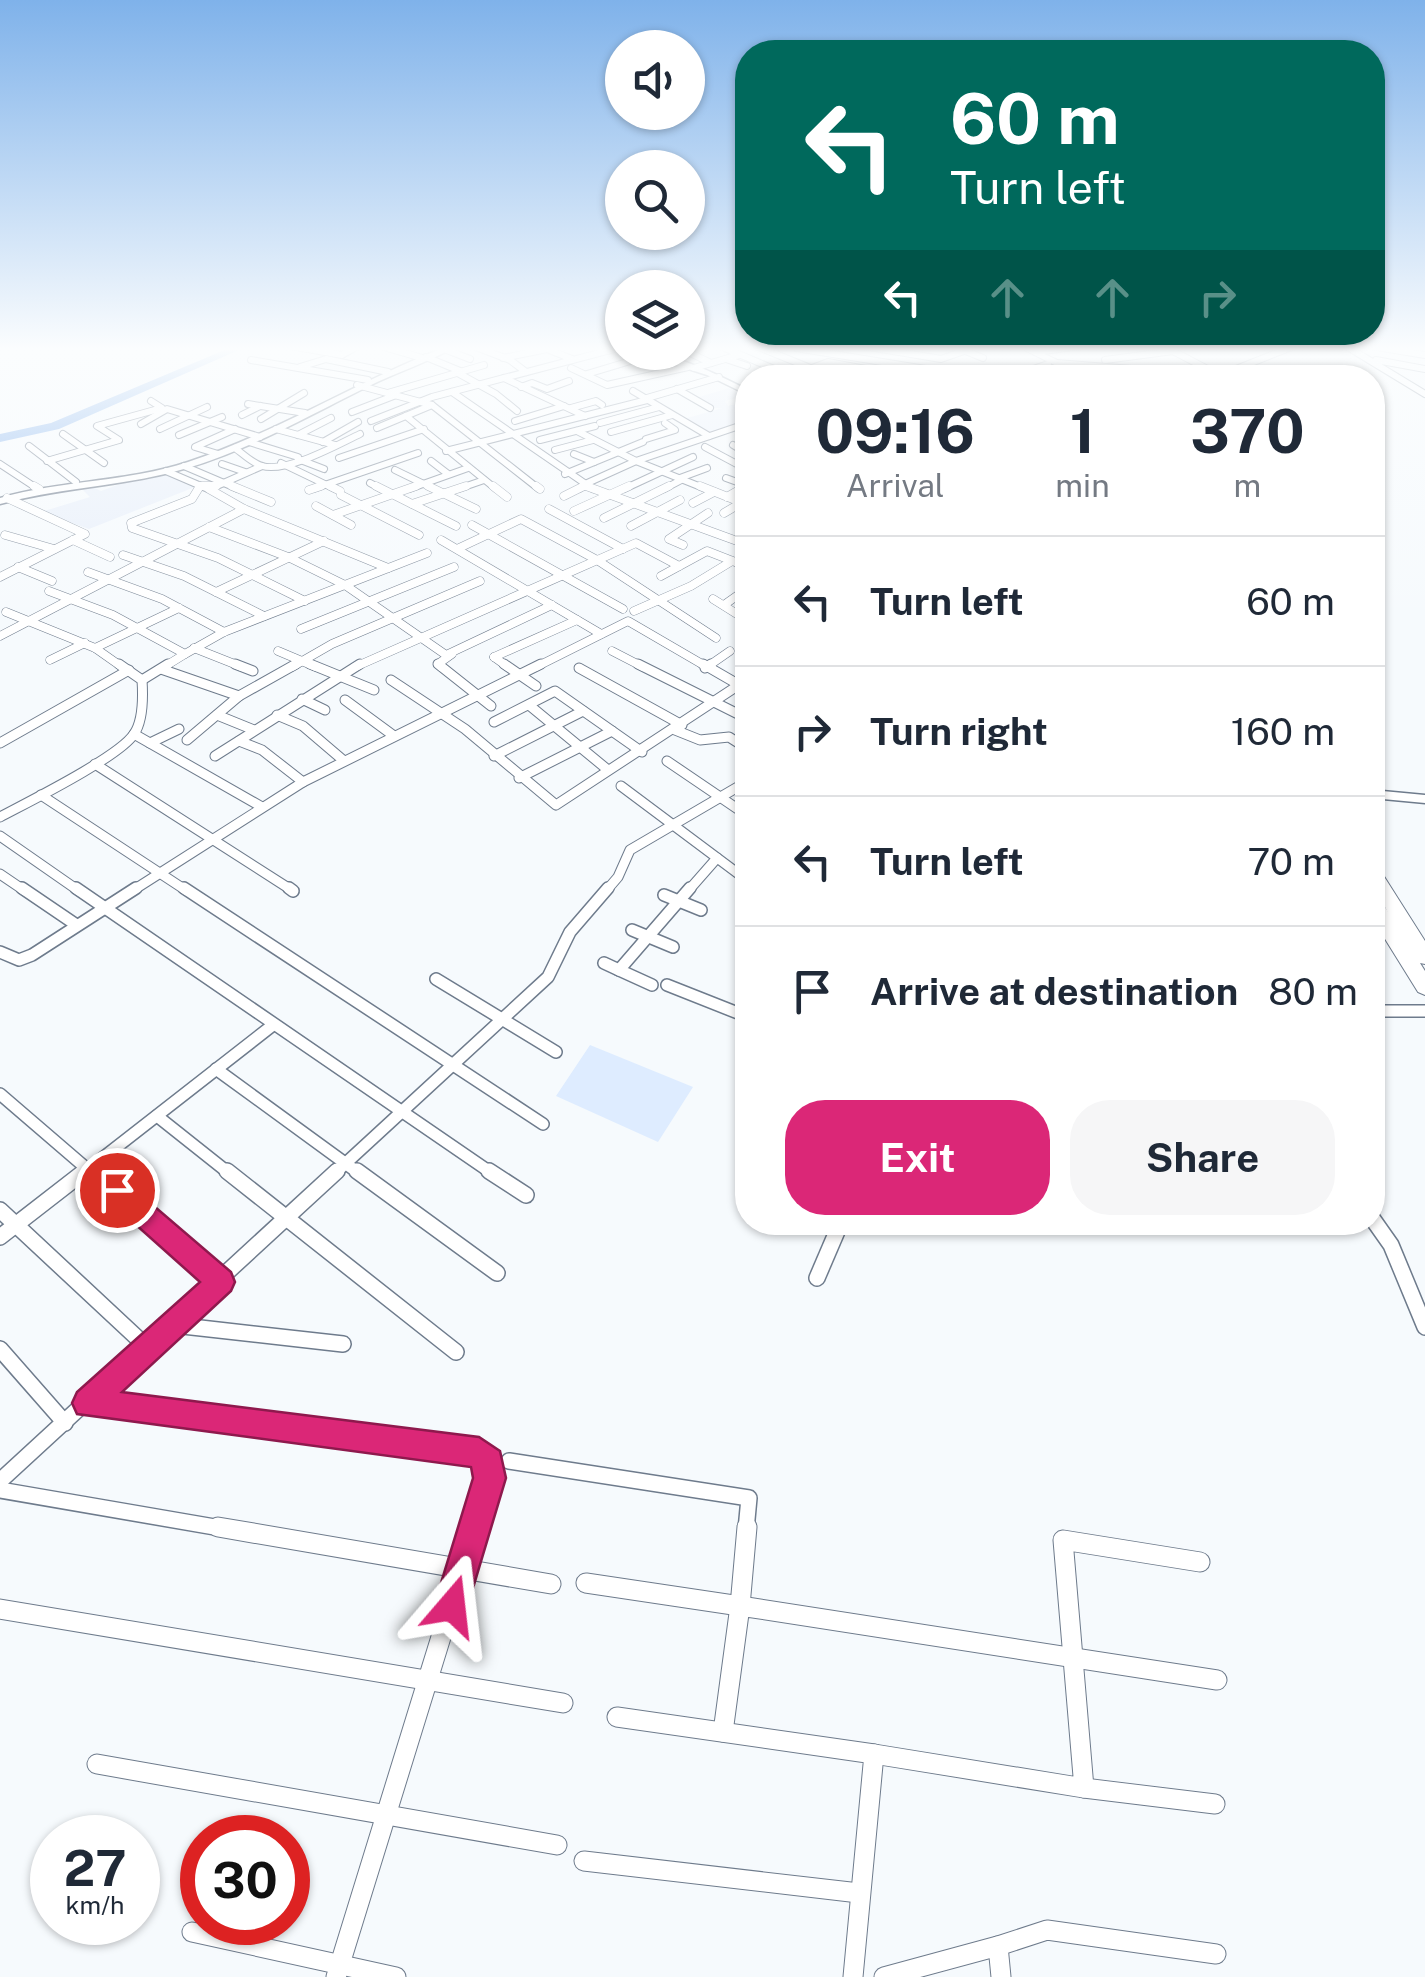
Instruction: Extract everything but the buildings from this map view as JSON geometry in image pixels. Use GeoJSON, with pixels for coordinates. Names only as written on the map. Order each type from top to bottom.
{"type":"FeatureCollection","features":[{"type":"Feature","properties":{"kind":"highway"},"geometry":{"type":"LineString","coordinates":[[1385,893],[1425,957]]}},
{"type":"Feature","properties":{"kind":"highway"},"geometry":{"type":"LineString","coordinates":[[1385,923],[1425,987]]}},
{"type":"Feature","properties":{"kind":"street"},"geometry":{"type":"LineString","coordinates":[[69,438],[104,464]]}},
{"type":"Feature","properties":{"kind":"street"},"geometry":{"type":"LineString","coordinates":[[47,461],[119,440],[116,438]]}},
{"type":"Feature","properties":{"kind":"street"},"geometry":{"type":"LineString","coordinates":[[214,438],[195,447],[245,472]]}},
{"type":"Feature","properties":{"kind":"street"},"geometry":{"type":"LineString","coordinates":[[8,498],[76,482],[166,471],[220,459],[257,438]]}},
{"type":"Feature","properties":{"kind":"street"},"geometry":{"type":"LineString","coordinates":[[310,438],[362,450],[389,462]]}},
{"type":"Feature","properties":{"kind":"street"},"geometry":{"type":"LineString","coordinates":[[323,442],[330,438]]}},
{"type":"Feature","properties":{"kind":"street"},"geometry":{"type":"LineString","coordinates":[[305,600],[252,574],[132,528],[131,523],[192,499],[205,488],[245,472],[300,458],[351,438]]}},
{"type":"Feature","properties":{"kind":"street"},"geometry":{"type":"LineString","coordinates":[[340,458],[397,438]]}},
{"type":"Feature","properties":{"kind":"street"},"geometry":{"type":"LineString","coordinates":[[433,438],[506,497]]}},
{"type":"Feature","properties":{"kind":"street"},"geometry":{"type":"LineString","coordinates":[[474,438],[540,489]]}},
{"type":"Feature","properties":{"kind":"street"},"geometry":{"type":"LineString","coordinates":[[446,451],[496,438]]}},
{"type":"Feature","properties":{"kind":"street"},"geometry":{"type":"LineString","coordinates":[[513,438],[583,486],[735,541]]}},
{"type":"Feature","properties":{"kind":"street"},"geometry":{"type":"LineString","coordinates":[[540,440],[547,438]]}},
{"type":"Feature","properties":{"kind":"street"},"geometry":{"type":"LineString","coordinates":[[591,438],[636,461],[735,500]]}},
{"type":"Feature","properties":{"kind":"street"},"geometry":{"type":"LineString","coordinates":[[555,450],[600,438]]}},
{"type":"Feature","properties":{"kind":"street"},"geometry":{"type":"LineString","coordinates":[[564,474],[649,438]]}},
{"type":"Feature","properties":{"kind":"street"},"geometry":{"type":"LineString","coordinates":[[564,496],[636,461],[700,438]]}},
{"type":"Feature","properties":{"kind":"street"},"geometry":{"type":"LineString","coordinates":[[249,442],[324,469]]}},
{"type":"Feature","properties":{"kind":"street"},"geometry":{"type":"LineString","coordinates":[[29,446],[76,482]]}},
{"type":"Feature","properties":{"kind":"street"},"geometry":{"type":"LineString","coordinates":[[705,447],[735,463]]}},
{"type":"Feature","properties":{"kind":"street"},"geometry":{"type":"LineString","coordinates":[[235,448],[262,466]]}},
{"type":"Feature","properties":{"kind":"street"},"geometry":{"type":"LineString","coordinates":[[309,490],[418,453]]}},
{"type":"Feature","properties":{"kind":"street"},"geometry":{"type":"LineString","coordinates":[[574,454],[594,462]]}},
{"type":"Feature","properties":{"kind":"street"},"geometry":{"type":"LineString","coordinates":[[574,511],[693,457]]}},
{"type":"Feature","properties":{"kind":"street"},"geometry":{"type":"LineString","coordinates":[[431,460],[448,474]]}},
{"type":"Feature","properties":{"kind":"street"},"geometry":{"type":"LineString","coordinates":[[0,464],[38,489]]}},
{"type":"Feature","properties":{"kind":"street"},"geometry":{"type":"LineString","coordinates":[[281,464],[419,535]]}},
{"type":"Feature","properties":{"kind":"street"},"geometry":{"type":"LineString","coordinates":[[184,466],[271,502]]}},
{"type":"Feature","properties":{"kind":"street"},"geometry":{"type":"LineString","coordinates":[[333,515],[468,468]]}},
{"type":"Feature","properties":{"kind":"street"},"geometry":{"type":"LineString","coordinates":[[604,518],[707,468]]}},
{"type":"Feature","properties":{"kind":"street"},"geometry":{"type":"LineString","coordinates":[[394,470],[476,509]]}},
{"type":"Feature","properties":{"kind":"street"},"geometry":{"type":"LineString","coordinates":[[166,471],[244,509],[388,568]]}},
{"type":"Feature","properties":{"kind":"street"},"geometry":{"type":"LineString","coordinates":[[726,478],[735,481]]}},
{"type":"Feature","properties":{"kind":"street"},"geometry":{"type":"LineString","coordinates":[[412,504],[484,480]]}},
{"type":"Feature","properties":{"kind":"street"},"geometry":{"type":"LineString","coordinates":[[370,483],[456,526]]}},
{"type":"Feature","properties":{"kind":"street"},"geometry":{"type":"LineString","coordinates":[[0,488],[8,498],[84,531],[0,577]]}},
{"type":"Feature","properties":{"kind":"street"},"geometry":{"type":"LineString","coordinates":[[693,503],[714,492]]}},
{"type":"Feature","properties":{"kind":"street"},"geometry":{"type":"LineString","coordinates":[[727,496],[735,492]]}},
{"type":"Feature","properties":{"kind":"street"},"geometry":{"type":"LineString","coordinates":[[631,526],[680,500]]}},
{"type":"Feature","properties":{"kind":"street"},"geometry":{"type":"LineString","coordinates":[[316,506],[351,525]]}},
{"type":"Feature","properties":{"kind":"street"},"geometry":{"type":"LineString","coordinates":[[724,513],[735,508]]}},
{"type":"Feature","properties":{"kind":"street"},"geometry":{"type":"LineString","coordinates":[[0,636],[244,509]]}},
{"type":"Feature","properties":{"kind":"street"},"geometry":{"type":"LineString","coordinates":[[549,509],[623,549]]}},
{"type":"Feature","properties":{"kind":"street"},"geometry":{"type":"LineString","coordinates":[[683,545],[669,539],[708,513]]}},
{"type":"Feature","properties":{"kind":"street"},"geometry":{"type":"LineString","coordinates":[[458,548],[521,519],[597,560],[716,638]]}},
{"type":"Feature","properties":{"kind":"street"},"geometry":{"type":"LineString","coordinates":[[472,525],[624,609]]}},
{"type":"Feature","properties":{"kind":"street"},"geometry":{"type":"LineString","coordinates":[[209,527],[288,557],[345,585],[442,653],[452,654]]}},
{"type":"Feature","properties":{"kind":"street"},"geometry":{"type":"LineString","coordinates":[[5,535],[54,549]]}},
{"type":"Feature","properties":{"kind":"street"},"geometry":{"type":"LineString","coordinates":[[72,540],[110,558]]}},
{"type":"Feature","properties":{"kind":"street"},"geometry":{"type":"LineString","coordinates":[[442,540],[601,634]]}},
{"type":"Feature","properties":{"kind":"street"},"geometry":{"type":"LineString","coordinates":[[216,592],[324,541]]}},
{"type":"Feature","properties":{"kind":"street"},"geometry":{"type":"LineString","coordinates":[[215,756],[338,675],[636,543],[679,566]]}},
{"type":"Feature","properties":{"kind":"street"},"geometry":{"type":"LineString","coordinates":[[662,576],[707,550],[735,561]]}},
{"type":"Feature","properties":{"kind":"street"},"geometry":{"type":"LineString","coordinates":[[142,680],[224,632],[427,554]]}},
{"type":"Feature","properties":{"kind":"street"},"geometry":{"type":"LineString","coordinates":[[124,555],[264,616]]}},
{"type":"Feature","properties":{"kind":"street"},"geometry":{"type":"LineString","coordinates":[[634,611],[735,566]]}},
{"type":"Feature","properties":{"kind":"street"},"geometry":{"type":"LineString","coordinates":[[18,567],[73,599],[137,628],[190,651],[254,671]]}},
{"type":"Feature","properties":{"kind":"street"},"geometry":{"type":"LineString","coordinates":[[301,629],[454,567]]}},
{"type":"Feature","properties":{"kind":"street"},"geometry":{"type":"LineString","coordinates":[[88,572],[179,608],[224,632]]}},
{"type":"Feature","properties":{"kind":"street"},"geometry":{"type":"LineString","coordinates":[[187,740],[239,696],[300,660],[480,582]]}},
{"type":"Feature","properties":{"kind":"street"},"geometry":{"type":"LineString","coordinates":[[724,605],[735,597]]}},
{"type":"Feature","properties":{"kind":"street"},"geometry":{"type":"LineString","coordinates":[[713,599],[735,612]]}},
{"type":"Feature","properties":{"kind":"street"},"geometry":{"type":"LineString","coordinates":[[491,706],[438,664],[552,606]]}},
{"type":"Feature","properties":{"kind":"street"},"geometry":{"type":"LineString","coordinates":[[50,660],[179,608]]}},
{"type":"Feature","properties":{"kind":"street"},"geometry":{"type":"LineString","coordinates":[[0,817],[95,764],[134,734],[143,697],[142,680],[129,670],[90,646],[6,612]]}},
{"type":"Feature","properties":{"kind":"street"},"geometry":{"type":"LineString","coordinates":[[536,686],[494,657],[577,620]]}},
{"type":"Feature","properties":{"kind":"street"},"geometry":{"type":"LineString","coordinates":[[0,952],[19,960],[32,955],[303,782],[628,621],[705,668],[735,681]]}},
{"type":"Feature","properties":{"kind":"street"},"geometry":{"type":"LineString","coordinates":[[545,636],[566,650]]}},
{"type":"Feature","properties":{"kind":"street"},"geometry":{"type":"LineString","coordinates":[[278,651],[374,690]]}},
{"type":"Feature","properties":{"kind":"street"},"geometry":{"type":"LineString","coordinates":[[705,668],[730,651]]}},
{"type":"Feature","properties":{"kind":"street"},"geometry":{"type":"LineString","coordinates":[[612,652],[735,713]]}},
{"type":"Feature","properties":{"kind":"street"},"geometry":{"type":"LineString","coordinates":[[579,668],[700,740],[729,737],[735,741]]}},
{"type":"Feature","properties":{"kind":"street"},"geometry":{"type":"LineString","coordinates":[[161,669],[239,696]]}},
{"type":"Feature","properties":{"kind":"street"},"geometry":{"type":"LineString","coordinates":[[0,743],[129,670]]}},
{"type":"Feature","properties":{"kind":"street"},"geometry":{"type":"LineString","coordinates":[[391,680],[440,713],[556,805],[735,691]]}},
{"type":"Feature","properties":{"kind":"street"},"geometry":{"type":"LineString","coordinates":[[494,722],[555,690],[642,752]]}},
{"type":"Feature","properties":{"kind":"street"},"geometry":{"type":"LineString","coordinates":[[302,698],[325,710]]}},
{"type":"Feature","properties":{"kind":"street"},"geometry":{"type":"LineString","coordinates":[[344,700],[394,736]]}},
{"type":"Feature","properties":{"kind":"street"},"geometry":{"type":"LineString","coordinates":[[528,705],[608,770]]}},
{"type":"Feature","properties":{"kind":"street"},"geometry":{"type":"LineString","coordinates":[[494,756],[583,711]]}},
{"type":"Feature","properties":{"kind":"street"},"geometry":{"type":"LineString","coordinates":[[277,714],[304,726],[344,761]]}},
{"type":"Feature","properties":{"kind":"street"},"geometry":{"type":"LineString","coordinates":[[217,716],[254,730]]}},
{"type":"Feature","properties":{"kind":"street"},"geometry":{"type":"LineString","coordinates":[[150,743],[178,728]]}},
{"type":"Feature","properties":{"kind":"street"},"geometry":{"type":"LineString","coordinates":[[519,778],[579,744],[612,731]]}},
{"type":"Feature","properties":{"kind":"street"},"geometry":{"type":"LineString","coordinates":[[134,734],[262,808]]}},
{"type":"Feature","properties":{"kind":"street"},"geometry":{"type":"LineString","coordinates":[[239,740],[262,750],[303,782]]}},
{"type":"Feature","properties":{"kind":"street"},"geometry":{"type":"LineString","coordinates":[[667,761],[735,808]]}},
{"type":"Feature","properties":{"kind":"street"},"geometry":{"type":"LineString","coordinates":[[95,764],[294,891]]}},
{"type":"Feature","properties":{"kind":"street"},"geometry":{"type":"LineString","coordinates":[[621,786],[735,871]]}},
{"type":"Feature","properties":{"kind":"street"},"geometry":{"type":"LineString","coordinates":[[0,1481],[221,1282],[344,1163],[548,977],[570,932],[618,877],[630,850],[735,789]]}},
{"type":"Feature","properties":{"kind":"street"},"geometry":{"type":"LineString","coordinates":[[41,795],[543,1124]]}},
{"type":"Feature","properties":{"kind":"street"},"geometry":{"type":"LineString","coordinates":[[1385,795],[1425,800]]}},
{"type":"Feature","properties":{"kind":"street"},"geometry":{"type":"LineString","coordinates":[[0,836],[401,1114],[526,1195]]}},
{"type":"Feature","properties":{"kind":"street"},"geometry":{"type":"LineString","coordinates":[[620,970],[716,858]]}},
{"type":"Feature","properties":{"kind":"street"},"geometry":{"type":"LineString","coordinates":[[0,874],[76,924]]}},
{"type":"Feature","properties":{"kind":"street"},"geometry":{"type":"LineString","coordinates":[[664,895],[701,910]]}},
{"type":"Feature","properties":{"kind":"street"},"geometry":{"type":"LineString","coordinates":[[632,930],[673,947]]}},
{"type":"Feature","properties":{"kind":"street"},"geometry":{"type":"LineString","coordinates":[[604,964],[652,985]]}},
{"type":"Feature","properties":{"kind":"street"},"geometry":{"type":"LineString","coordinates":[[436,979],[556,1052]]}},
{"type":"Feature","properties":{"kind":"street"},"geometry":{"type":"LineString","coordinates":[[667,985],[735,1012]]}},
{"type":"Feature","properties":{"kind":"street"},"geometry":{"type":"LineString","coordinates":[[1385,1011],[1425,1011]]}},
{"type":"Feature","properties":{"kind":"street"},"geometry":{"type":"LineString","coordinates":[[0,1237],[273,1025]]}},
{"type":"Feature","properties":{"kind":"street"},"geometry":{"type":"LineString","coordinates":[[216,1069],[497,1273]]}},
{"type":"Feature","properties":{"kind":"street"},"geometry":{"type":"LineString","coordinates":[[0,1094],[221,1282]]}},
{"type":"Feature","properties":{"kind":"street"},"geometry":{"type":"LineString","coordinates":[[158,1116],[456,1352]]}},
{"type":"Feature","properties":{"kind":"street"},"geometry":{"type":"LineString","coordinates":[[0,1210],[148,1348]]}},
{"type":"Feature","properties":{"kind":"street"},"geometry":{"type":"LineString","coordinates":[[817,1278],[835,1235]]}},
{"type":"Feature","properties":{"kind":"street"},"geometry":{"type":"LineString","coordinates":[[1384,1235],[1425,1328]]}},
{"type":"Feature","properties":{"kind":"street"},"geometry":{"type":"LineString","coordinates":[[174,1324],[343,1344]]}},
{"type":"Feature","properties":{"kind":"street"},"geometry":{"type":"LineString","coordinates":[[0,1349],[65,1423]]}},
{"type":"Feature","properties":{"kind":"street"},"geometry":{"type":"LineString","coordinates":[[88,1403],[479,1452],[488,1462],[490,1478],[338,1971]]}},
{"type":"Feature","properties":{"kind":"street"},"geometry":{"type":"LineString","coordinates":[[509,1461],[749,1498],[724,1732]]}},
{"type":"Feature","properties":{"kind":"street"},"geometry":{"type":"LineString","coordinates":[[0,1490],[550,1584]]}},
{"type":"Feature","properties":{"kind":"street"},"geometry":{"type":"LineString","coordinates":[[1084,1788],[1063,1540],[1200,1562]]}},
{"type":"Feature","properties":{"kind":"street"},"geometry":{"type":"LineString","coordinates":[[586,1583],[1074,1654],[1217,1680]]}},
{"type":"Feature","properties":{"kind":"street"},"geometry":{"type":"LineString","coordinates":[[0,1609],[563,1703]]}},
{"type":"Feature","properties":{"kind":"street"},"geometry":{"type":"LineString","coordinates":[[617,1718],[1216,1804]]}},
{"type":"Feature","properties":{"kind":"street"},"geometry":{"type":"LineString","coordinates":[[854,1977],[874,1754]]}},
{"type":"Feature","properties":{"kind":"street"},"geometry":{"type":"LineString","coordinates":[[97,1764],[557,1845]]}},
{"type":"Feature","properties":{"kind":"street"},"geometry":{"type":"LineString","coordinates":[[584,1861],[859,1893]]}},
{"type":"Feature","properties":{"kind":"street"},"geometry":{"type":"LineString","coordinates":[[884,1977],[1047,1930],[1216,1954]]}},
{"type":"Feature","properties":{"kind":"street"},"geometry":{"type":"LineString","coordinates":[[241,1945],[338,1971],[396,1977]]}},
{"type":"Feature","properties":{"kind":"street"},"geometry":{"type":"LineString","coordinates":[[998,1946],[1001,1977]]}},
{"type":"Feature","properties":{"kind":"shaded area"},"geometry":{"type":"Polygon","coordinates":[[[145,475],[170,475],[195,487],[89,529],[41,512],[90,497],[81,488],[89,485],[101,491],[145,475]]]}},
{"type":"Feature","properties":{"kind":"shaded area"},"geometry":{"type":"Polygon","coordinates":[[[590,1045],[693,1087],[658,1142],[556,1096],[590,1045]]]}},
{"type":"Feature","properties":{"kind":"route"},"geometry":{"type":"LineString","coordinates":[[117,1190],[221,1282],[88,1403],[479,1452],[488,1462],[490,1478],[452,1606]]}}]}
